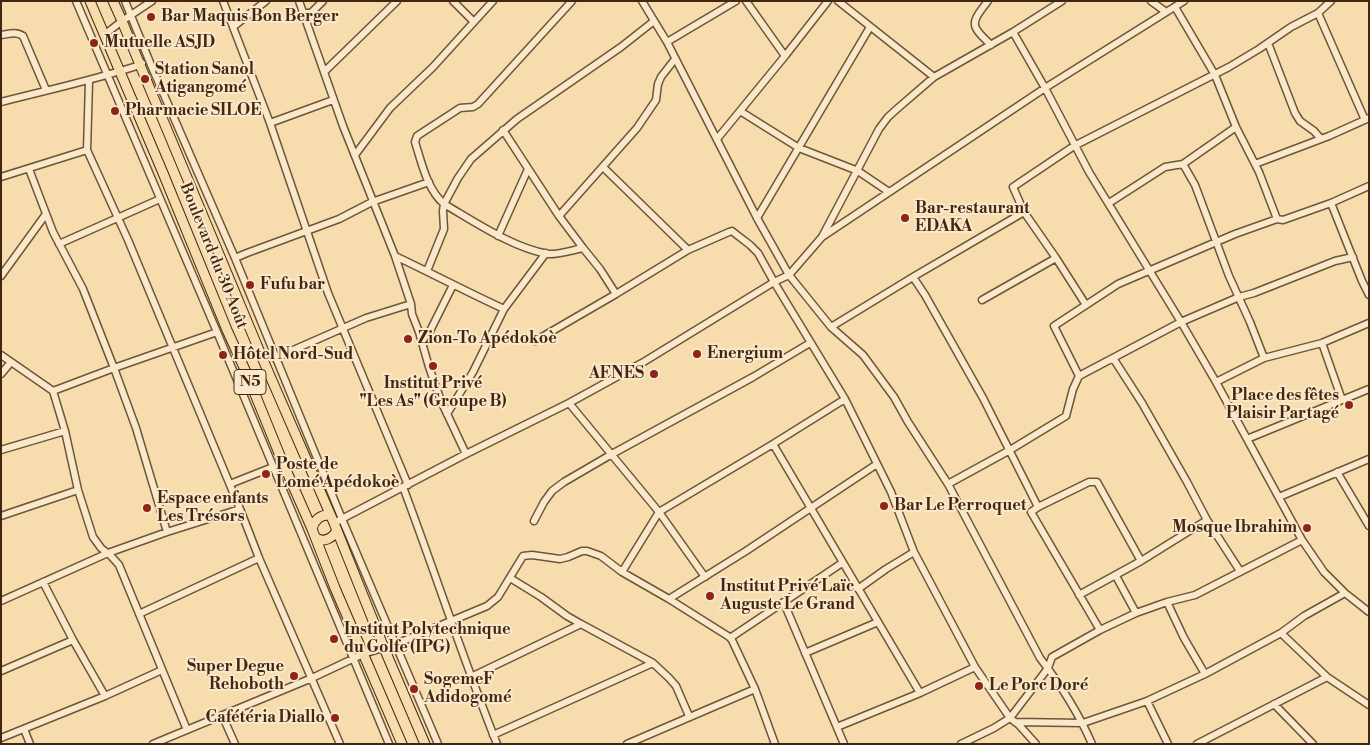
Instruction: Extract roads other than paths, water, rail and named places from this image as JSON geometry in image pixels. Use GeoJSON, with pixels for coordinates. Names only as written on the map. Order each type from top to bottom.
{"type":"FeatureCollection","features":[{"type":"Feature","properties":{"kind":"highway","name":"Boulevard du 30 Août"},"geometry":{"type":"LineString","coordinates":[[90,1],[402,744]]}},
{"type":"Feature","properties":{"kind":"highway","name":"Boulevard du 30 Août"},"geometry":{"type":"LineString","coordinates":[[113,1],[264,362],[336,522],[384,648],[425,744]]}},
{"type":"Feature","properties":{"kind":"highway"},"geometry":{"type":"LineString","coordinates":[[312,529],[314,522],[327,514],[336,522],[334,535],[322,541],[316,538]]}},
{"type":"Feature","properties":{"kind":"street"},"geometry":{"type":"LineString","coordinates":[[76,1],[389,744]]}},
{"type":"Feature","properties":{"kind":"street"},"geometry":{"type":"LineString","coordinates":[[125,1],[235,258],[275,358],[336,522],[396,644],[438,744]]}},
{"type":"Feature","properties":{"kind":"street"},"geometry":{"type":"LineString","coordinates":[[104,35],[152,1]]}},
{"type":"Feature","properties":{"kind":"street"},"geometry":{"type":"LineString","coordinates":[[223,1],[270,123],[328,293],[406,486],[471,677],[497,744]]}},
{"type":"Feature","properties":{"kind":"street"},"geometry":{"type":"LineString","coordinates":[[232,28],[266,1]]}},
{"type":"Feature","properties":{"kind":"street"},"geometry":{"type":"LineString","coordinates":[[298,1],[333,100],[394,256],[411,304],[412,314],[440,401],[466,454]]}},
{"type":"Feature","properties":{"kind":"street"},"geometry":{"type":"LineString","coordinates":[[303,13],[311,13],[323,1]]}},
{"type":"Feature","properties":{"kind":"street"},"geometry":{"type":"LineString","coordinates":[[324,72],[397,1]]}},
{"type":"Feature","properties":{"kind":"street"},"geometry":{"type":"LineString","coordinates":[[453,1],[474,22]]}},
{"type":"Feature","properties":{"kind":"street"},"geometry":{"type":"LineString","coordinates":[[355,155],[390,108],[430,71],[493,1]]}},
{"type":"Feature","properties":{"kind":"street"},"geometry":{"type":"LineString","coordinates":[[572,1],[478,104],[473,107],[460,108],[417,136],[415,142],[434,194],[444,204],[498,236],[527,247],[554,254],[583,248]]}},
{"type":"Feature","properties":{"kind":"street"},"geometry":{"type":"LineString","coordinates":[[642,1],[667,42],[757,218],[789,275],[831,327],[864,354],[894,397],[948,484],[1040,658],[1083,723],[1092,744]]}},
{"type":"Feature","properties":{"kind":"street"},"geometry":{"type":"LineString","coordinates":[[667,42],[736,1]]}},
{"type":"Feature","properties":{"kind":"street"},"geometry":{"type":"LineString","coordinates":[[746,1],[785,56]]}},
{"type":"Feature","properties":{"kind":"street"},"geometry":{"type":"LineString","coordinates":[[717,139],[828,1]]}},
{"type":"Feature","properties":{"kind":"street"},"geometry":{"type":"LineString","coordinates":[[838,1],[934,78]]}},
{"type":"Feature","properties":{"kind":"street"},"geometry":{"type":"LineString","coordinates":[[988,1],[974,22],[978,33],[991,45]]}},
{"type":"Feature","properties":{"kind":"street"},"geometry":{"type":"LineString","coordinates":[[336,522],[569,403],[642,363],[774,282],[789,275],[822,237],[883,123],[934,78],[1062,1]]}},
{"type":"Feature","properties":{"kind":"street"},"geometry":{"type":"LineString","coordinates":[[1152,1],[1166,12]]}},
{"type":"Feature","properties":{"kind":"street"},"geometry":{"type":"LineString","coordinates":[[822,237],[1045,88],[1184,1]]}},
{"type":"Feature","properties":{"kind":"street"},"geometry":{"type":"LineString","coordinates":[[1086,305],[1024,212],[1013,187],[1074,146],[1214,76],[1291,27],[1318,13],[1331,1]]}},
{"type":"Feature","properties":{"kind":"street"},"geometry":{"type":"LineString","coordinates":[[1175,7],[1214,76],[1236,127],[1255,164],[1277,219]]}},
{"type":"Feature","properties":{"kind":"street"},"geometry":{"type":"LineString","coordinates":[[1255,164],[1367,119],[1318,13]]}},
{"type":"Feature","properties":{"kind":"street"},"geometry":{"type":"LineString","coordinates":[[427,271],[444,229],[444,204],[471,159],[516,119],[621,47],[654,21]]}},
{"type":"Feature","properties":{"kind":"street"},"geometry":{"type":"LineString","coordinates":[[757,218],[870,26]]}},
{"type":"Feature","properties":{"kind":"street"},"geometry":{"type":"LineString","coordinates":[[1013,32],[1089,172],[1216,382],[1302,540],[1324,572],[1345,593],[1369,612]]}},
{"type":"Feature","properties":{"kind":"street"},"geometry":{"type":"LineString","coordinates":[[1,35],[15,33],[23,36],[46,90]]}},
{"type":"Feature","properties":{"kind":"street"},"geometry":{"type":"LineString","coordinates":[[1268,43],[1295,112],[1300,121],[1314,131],[1321,139]]}},
{"type":"Feature","properties":{"kind":"street"},"geometry":{"type":"LineString","coordinates":[[1,102],[107,76],[140,65],[148,57]]}},
{"type":"Feature","properties":{"kind":"street"},"geometry":{"type":"LineString","coordinates":[[559,216],[637,128],[654,104],[659,81],[675,58]]}},
{"type":"Feature","properties":{"kind":"street"},"geometry":{"type":"LineString","coordinates":[[89,81],[87,150],[118,217],[259,558],[339,742],[331,744]]}},
{"type":"Feature","properties":{"kind":"street"},"geometry":{"type":"LineString","coordinates":[[270,123],[333,100]]}},
{"type":"Feature","properties":{"kind":"street"},"geometry":{"type":"LineString","coordinates":[[740,111],[799,148],[858,171],[889,192]]}},
{"type":"Feature","properties":{"kind":"street"},"geometry":{"type":"LineString","coordinates":[[1109,203],[1165,167],[1183,164],[1236,127]]}},
{"type":"Feature","properties":{"kind":"street"},"geometry":{"type":"LineString","coordinates":[[503,130],[559,216],[600,269],[616,294]]}},
{"type":"Feature","properties":{"kind":"street"},"geometry":{"type":"LineString","coordinates":[[1,177],[87,150]]}},
{"type":"Feature","properties":{"kind":"street"},"geometry":{"type":"LineString","coordinates":[[1183,164],[1195,185],[1225,265],[1264,358]]}},
{"type":"Feature","properties":{"kind":"street"},"geometry":{"type":"LineString","coordinates":[[603,167],[688,250]]}},
{"type":"Feature","properties":{"kind":"street"},"geometry":{"type":"LineString","coordinates":[[29,169],[46,214],[82,289],[114,368],[136,428],[167,532]]}},
{"type":"Feature","properties":{"kind":"street"},"geometry":{"type":"LineString","coordinates":[[498,236],[528,169]]}},
{"type":"Feature","properties":{"kind":"street"},"geometry":{"type":"LineString","coordinates":[[235,258],[347,216],[372,202],[429,182]]}},
{"type":"Feature","properties":{"kind":"street"},"geometry":{"type":"LineString","coordinates":[[1080,376],[1054,326],[1118,284],[1182,255],[1277,219],[1283,220],[1331,203],[1369,186]]}},
{"type":"Feature","properties":{"kind":"street"},"geometry":{"type":"LineString","coordinates":[[59,244],[160,199]]}},
{"type":"Feature","properties":{"kind":"street"},"geometry":{"type":"LineString","coordinates":[[1331,203],[1369,295]]}},
{"type":"Feature","properties":{"kind":"street"},"geometry":{"type":"LineString","coordinates":[[831,327],[1024,212]]}},
{"type":"Feature","properties":{"kind":"street"},"geometry":{"type":"LineString","coordinates":[[1,276],[46,214]]}},
{"type":"Feature","properties":{"kind":"street"},"geometry":{"type":"LineString","coordinates":[[535,341],[688,250],[729,232],[732,231],[755,249],[845,399],[891,492],[914,552],[975,667],[1012,720],[1036,744]]}},
{"type":"Feature","properties":{"kind":"street"},"geometry":{"type":"LineString","coordinates":[[447,414],[473,372],[504,309],[546,253]]}},
{"type":"Feature","properties":{"kind":"street"},"geometry":{"type":"LineString","coordinates":[[394,256],[504,309]]}},
{"type":"Feature","properties":{"kind":"street"},"geometry":{"type":"LineString","coordinates":[[982,300],[1056,258]]}},
{"type":"Feature","properties":{"kind":"street"},"geometry":{"type":"LineString","coordinates":[[948,484],[1066,416],[1073,389],[1080,376],[1181,322],[1239,296],[1335,261],[1353,258]]}},
{"type":"Feature","properties":{"kind":"street"},"geometry":{"type":"LineString","coordinates":[[913,277],[983,398],[1038,506]]}},
{"type":"Feature","properties":{"kind":"street"},"geometry":{"type":"LineString","coordinates":[[423,345],[453,285]]}},
{"type":"Feature","properties":{"kind":"street"},"geometry":{"type":"LineString","coordinates":[[275,358],[366,318],[411,304]]}},
{"type":"Feature","properties":{"kind":"street"},"geometry":{"type":"LineString","coordinates":[[1216,382],[1264,358],[1322,343],[1369,323]]}},
{"type":"Feature","properties":{"kind":"street"},"geometry":{"type":"LineString","coordinates":[[53,391],[217,332]]}},
{"type":"Feature","properties":{"kind":"street"},"geometry":{"type":"LineString","coordinates":[[534,521],[552,491],[612,454],[753,377],[810,343]]}},
{"type":"Feature","properties":{"kind":"street"},"geometry":{"type":"LineString","coordinates":[[1322,343],[1342,400]]}},
{"type":"Feature","properties":{"kind":"street"},"geometry":{"type":"LineString","coordinates":[[1,355],[53,391],[92,537],[119,565],[187,730]]}},
{"type":"Feature","properties":{"kind":"street"},"geometry":{"type":"LineString","coordinates":[[1113,358],[1142,403],[1208,520],[1240,571]]}},
{"type":"Feature","properties":{"kind":"street"},"geometry":{"type":"LineString","coordinates":[[1,374],[11,362]]}},
{"type":"Feature","properties":{"kind":"street"},"geometry":{"type":"LineString","coordinates":[[1247,439],[1369,389]]}},
{"type":"Feature","properties":{"kind":"street"},"geometry":{"type":"LineString","coordinates":[[622,572],[660,512],[845,399]]}},
{"type":"Feature","properties":{"kind":"street"},"geometry":{"type":"LineString","coordinates":[[569,403],[660,512],[705,577]]}},
{"type":"Feature","properties":{"kind":"street"},"geometry":{"type":"LineString","coordinates":[[1,450],[65,431]]}},
{"type":"Feature","properties":{"kind":"street"},"geometry":{"type":"LineString","coordinates":[[773,444],[920,693]]}},
{"type":"Feature","properties":{"kind":"street"},"geometry":{"type":"LineString","coordinates":[[1279,497],[1369,459]]}},
{"type":"Feature","properties":{"kind":"street"},"geometry":{"type":"LineString","coordinates":[[669,599],[876,464]]}},
{"type":"Feature","properties":{"kind":"street"},"geometry":{"type":"LineString","coordinates":[[230,484],[273,467]]}},
{"type":"Feature","properties":{"kind":"street"},"geometry":{"type":"LineString","coordinates":[[1337,472],[1368,525]]}},
{"type":"Feature","properties":{"kind":"street"},"geometry":{"type":"LineString","coordinates":[[1100,630],[1031,512],[1038,506],[1089,482],[1097,482],[1141,561]]}},
{"type":"Feature","properties":{"kind":"street"},"geometry":{"type":"LineString","coordinates":[[1,516],[78,490]]}},
{"type":"Feature","properties":{"kind":"street"},"geometry":{"type":"LineString","coordinates":[[1,601],[108,553],[240,509]]}},
{"type":"Feature","properties":{"kind":"street"},"geometry":{"type":"LineString","coordinates":[[1079,595],[1116,576],[1208,520]]}},
{"type":"Feature","properties":{"kind":"street"},"geometry":{"type":"LineString","coordinates":[[1012,720],[1048,668],[1052,657],[1100,630],[1136,613],[1195,595],[1302,540]]}},
{"type":"Feature","properties":{"kind":"street"},"geometry":{"type":"LineString","coordinates":[[153,744],[312,678],[363,654],[396,644],[487,606],[498,597],[523,556],[532,555],[560,560],[582,551],[587,551],[601,556],[622,572],[669,599],[733,641],[755,689],[775,744]]}},
{"type":"Feature","properties":{"kind":"street"},"geometry":{"type":"LineString","coordinates":[[858,589],[914,552]]}},
{"type":"Feature","properties":{"kind":"street"},"geometry":{"type":"LineString","coordinates":[[139,614],[259,558]]}},
{"type":"Feature","properties":{"kind":"street"},"geometry":{"type":"LineString","coordinates":[[730,638],[842,563]]}},
{"type":"Feature","properties":{"kind":"street"},"geometry":{"type":"LineString","coordinates":[[1116,576],[1136,613]]}},
{"type":"Feature","properties":{"kind":"street"},"geometry":{"type":"LineString","coordinates":[[510,578],[567,616],[653,663],[676,686],[689,716]]}},
{"type":"Feature","properties":{"kind":"street"},"geometry":{"type":"LineString","coordinates":[[43,582],[105,696]]}},
{"type":"Feature","properties":{"kind":"street"},"geometry":{"type":"LineString","coordinates":[[961,744],[1012,720],[1083,723],[1147,701],[1205,674],[1281,633],[1304,616],[1345,593]]}},
{"type":"Feature","properties":{"kind":"street"},"geometry":{"type":"LineString","coordinates":[[1167,602],[1184,638],[1205,674]]}},
{"type":"Feature","properties":{"kind":"street"},"geometry":{"type":"LineString","coordinates":[[784,603],[844,744]]}},
{"type":"Feature","properties":{"kind":"street"},"geometry":{"type":"LineString","coordinates":[[806,653],[878,622]]}},
{"type":"Feature","properties":{"kind":"street"},"geometry":{"type":"LineString","coordinates":[[471,677],[581,624]]}},
{"type":"Feature","properties":{"kind":"street"},"geometry":{"type":"LineString","coordinates":[[1281,633],[1327,677],[1369,705]]}},
{"type":"Feature","properties":{"kind":"street"},"geometry":{"type":"LineString","coordinates":[[1,671],[73,640]]}},
{"type":"Feature","properties":{"kind":"street"},"geometry":{"type":"LineString","coordinates":[[493,735],[653,663]]}},
{"type":"Feature","properties":{"kind":"street"},"geometry":{"type":"LineString","coordinates":[[837,727],[920,693],[975,667]]}},
{"type":"Feature","properties":{"kind":"street"},"geometry":{"type":"LineString","coordinates":[[1,738],[105,696],[162,670]]}},
{"type":"Feature","properties":{"kind":"street"},"geometry":{"type":"LineString","coordinates":[[1196,744],[1327,677]]}},
{"type":"Feature","properties":{"kind":"street"},"geometry":{"type":"LineString","coordinates":[[627,744],[755,689]]}},
{"type":"Feature","properties":{"kind":"street"},"geometry":{"type":"LineString","coordinates":[[1147,701],[1168,744]]}},
{"type":"Feature","properties":{"kind":"street"},"geometry":{"type":"LineString","coordinates":[[1274,704],[1313,744]]}},
{"type":"Feature","properties":{"kind":"street"},"geometry":{"type":"LineString","coordinates":[[222,715],[235,744]]}},
{"type":"Feature","properties":{"kind":"street"},"geometry":{"type":"LineString","coordinates":[[24,729],[30,744]]}},
{"type":"Feature","properties":{"kind":"place","name":"Bar Maquis Bon Berger"},"geometry":{"type":"Point","coordinates":[151,17]}},
{"type":"Feature","properties":{"kind":"place","name":"Mutuelle ASJD"},"geometry":{"type":"Point","coordinates":[94,43]}},
{"type":"Feature","properties":{"kind":"place","name":"Station Sanol Atigangomé"},"geometry":{"type":"Point","coordinates":[145,79]}},
{"type":"Feature","properties":{"kind":"place","name":"Pharmacie SILOE"},"geometry":{"type":"Point","coordinates":[115,111]}},
{"type":"Feature","properties":{"kind":"place","name":"Bar-restaurant EDAKA"},"geometry":{"type":"Point","coordinates":[905,218]}},
{"type":"Feature","properties":{"kind":"place","name":"Fufu bar"},"geometry":{"type":"Point","coordinates":[250,285]}},
{"type":"Feature","properties":{"kind":"place","name":"Zion-To Apédokoè"},"geometry":{"type":"Point","coordinates":[408,339]}},
{"type":"Feature","properties":{"kind":"place","name":"Energium"},"geometry":{"type":"Point","coordinates":[697,354]}},
{"type":"Feature","properties":{"kind":"place","name":"Hôtel Nord-Sud"},"geometry":{"type":"Point","coordinates":[223,355]}},
{"type":"Feature","properties":{"kind":"place","name":"Institut Privé \"Les As\" (Groupe B)"},"geometry":{"type":"Point","coordinates":[433,366]}},
{"type":"Feature","properties":{"kind":"place","name":"AFNES"},"geometry":{"type":"Point","coordinates":[654,374]}},
{"type":"Feature","properties":{"kind":"place","name":"Place des fêtes Plaisir Partagé"},"geometry":{"type":"Point","coordinates":[1349,405]}},
{"type":"Feature","properties":{"kind":"place","name":"Poste de Lomé Apédokoè"},"geometry":{"type":"Point","coordinates":[266,474]}},
{"type":"Feature","properties":{"kind":"place","name":"Bar Le Perroquet"},"geometry":{"type":"Point","coordinates":[884,506]}},
{"type":"Feature","properties":{"kind":"place","name":"Espace enfants Les Trésors"},"geometry":{"type":"Point","coordinates":[147,508]}},
{"type":"Feature","properties":{"kind":"place","name":"Mosque Ibrahim"},"geometry":{"type":"Point","coordinates":[1307,528]}},
{"type":"Feature","properties":{"kind":"place","name":"Institut Privé Laïc Auguste Le Grand"},"geometry":{"type":"Point","coordinates":[710,596]}},
{"type":"Feature","properties":{"kind":"place","name":"Institut Polytechnique du Golfe (IPG)"},"geometry":{"type":"Point","coordinates":[334,639]}},
{"type":"Feature","properties":{"kind":"place","name":"Super Degue Rehoboth"},"geometry":{"type":"Point","coordinates":[294,676]}},
{"type":"Feature","properties":{"kind":"place","name":"Le Porc Doré"},"geometry":{"type":"Point","coordinates":[979,686]}},
{"type":"Feature","properties":{"kind":"place","name":"SogemeF Adidogomé"},"geometry":{"type":"Point","coordinates":[414,689]}},
{"type":"Feature","properties":{"kind":"place","name":"Cafétéria Diallo"},"geometry":{"type":"Point","coordinates":[335,718]}}]}
